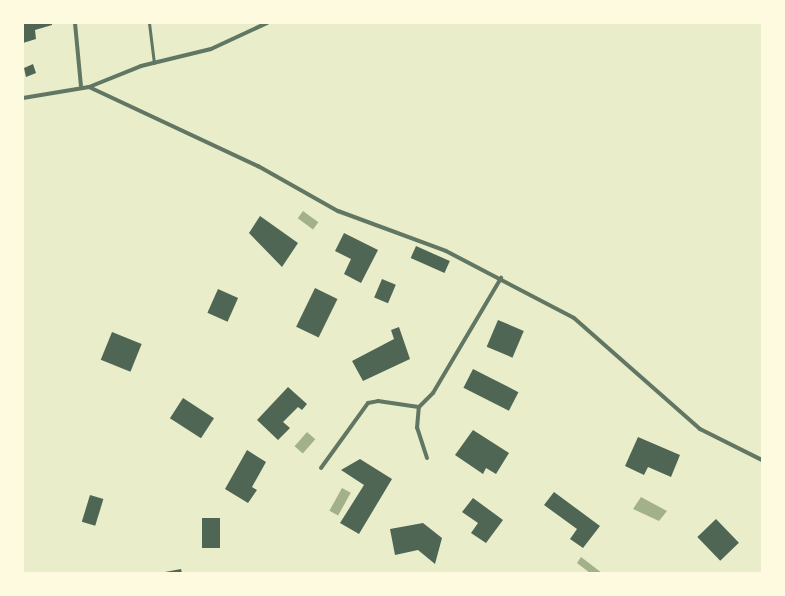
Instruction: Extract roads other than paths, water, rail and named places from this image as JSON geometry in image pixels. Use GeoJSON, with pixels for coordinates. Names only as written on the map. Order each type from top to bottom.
{"type":"FeatureCollection","features":[{"type":"Feature","properties":{"kind":"street"},"geometry":{"type":"LineString","coordinates":[[75,23],[81,86]]}},
{"type":"Feature","properties":{"kind":"street"},"geometry":{"type":"LineString","coordinates":[[88,87],[154,63],[211,49],[267,23]]}},
{"type":"Feature","properties":{"kind":"street"},"geometry":{"type":"LineString","coordinates":[[23,98],[81,86],[88,87],[258,166],[338,211],[446,251],[501,278],[574,318],[700,429],[762,460]]}},
{"type":"Feature","properties":{"kind":"street"},"geometry":{"type":"LineString","coordinates":[[427,458],[417,428],[419,407],[433,393],[501,278]]}},
{"type":"Feature","properties":{"kind":"street"},"geometry":{"type":"LineString","coordinates":[[321,468],[368,404],[378,401],[419,407]]}},
{"type":"Feature","properties":{"kind":"lane"},"geometry":{"type":"LineString","coordinates":[[149,23],[154,63]]}}]}
